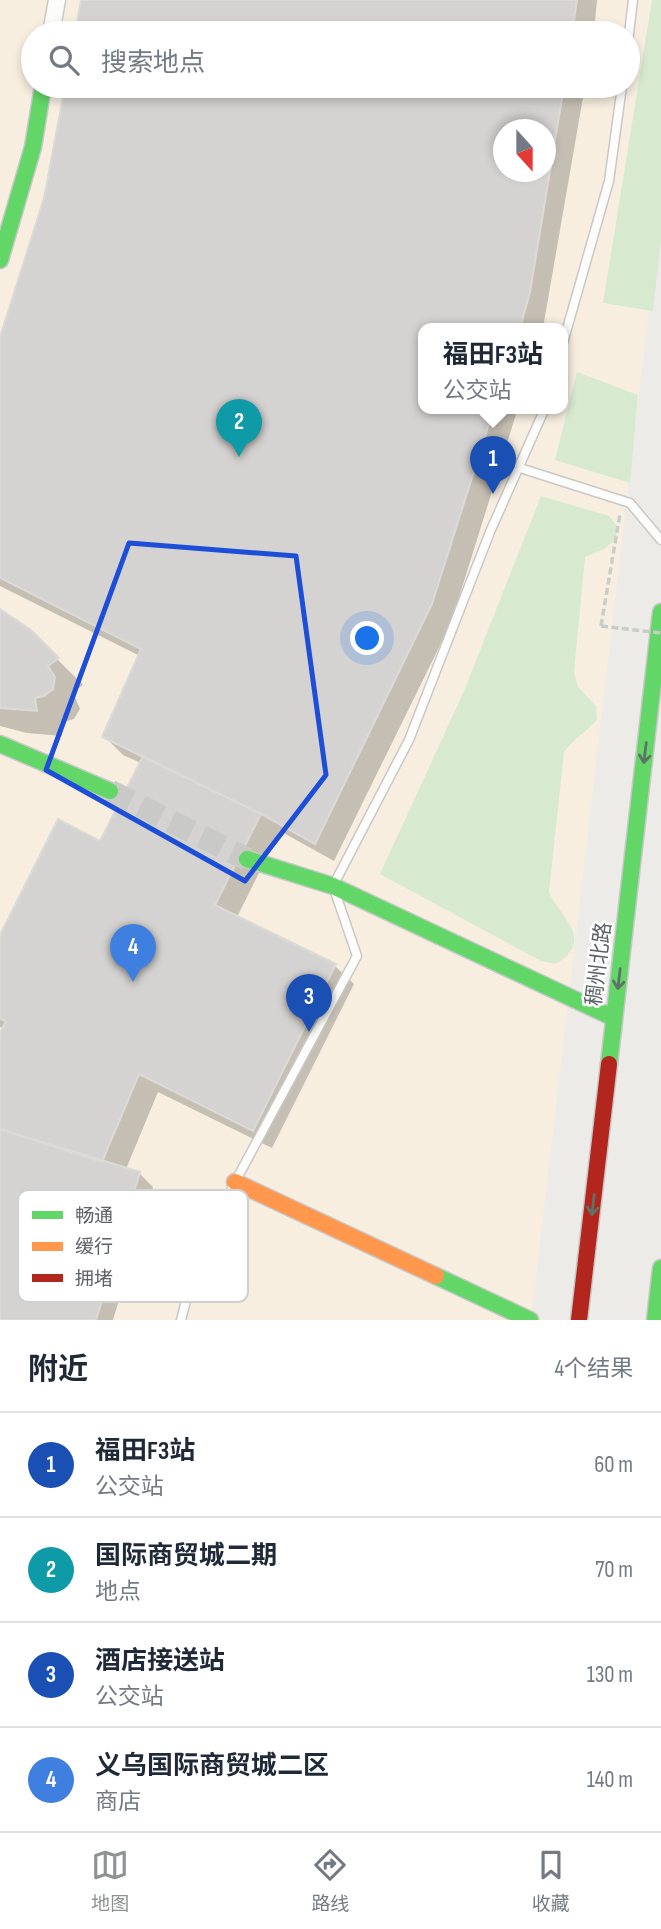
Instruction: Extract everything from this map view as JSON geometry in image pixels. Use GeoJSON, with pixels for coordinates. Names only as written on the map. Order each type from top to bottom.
{"type":"FeatureCollection","features":[{"type":"Feature","properties":{"kind":"street"},"geometry":{"type":"LineString","coordinates":[[53,21],[57,0]]}},
{"type":"Feature","properties":{"kind":"street"},"geometry":{"type":"LineString","coordinates":[[0,261],[33,147],[41,98]]}},
{"type":"Feature","properties":{"kind":"street","name":"稠州北路"},"geometry":{"type":"LineString","coordinates":[[579,1320],[661,612]]}},
{"type":"Feature","properties":{"kind":"street"},"geometry":{"type":"LineString","coordinates":[[0,744],[110,791]]}},
{"type":"Feature","properties":{"kind":"street"},"geometry":{"type":"LineString","coordinates":[[247,859],[333,887],[464,951],[614,1018]]}},
{"type":"Feature","properties":{"kind":"street"},"geometry":{"type":"LineString","coordinates":[[235,1182],[530,1320]]}},
{"type":"Feature","properties":{"kind":"street"},"geometry":{"type":"LineString","coordinates":[[654,1320],[661,1268]]}},
{"type":"Feature","properties":{"kind":"lane"},"geometry":{"type":"LineString","coordinates":[[631,21],[634,0]]}},
{"type":"Feature","properties":{"kind":"lane"},"geometry":{"type":"LineString","coordinates":[[568,325],[609,181],[620,98]]}},
{"type":"Feature","properties":{"kind":"lane"},"geometry":{"type":"LineString","coordinates":[[231,1190],[357,956],[333,887],[409,740],[490,532],[542,414]]}},
{"type":"Feature","properties":{"kind":"lane"},"geometry":{"type":"LineString","coordinates":[[520,468],[630,503],[661,540]]}},
{"type":"Feature","properties":{"kind":"lane"},"geometry":{"type":"LineString","coordinates":[[181,1320],[186,1302]]}},
{"type":"Feature","properties":{"kind":"path"},"geometry":{"type":"LineString","coordinates":[[622,500],[601,626],[661,633]]}},
{"type":"Feature","properties":{"kind":"highlighted area"},"geometry":{"type":"Polygon","coordinates":[[[129,543],[296,556],[326,775],[245,881],[46,770],[129,543]]]}},
{"type":"Feature","properties":{"kind":"shaded area"},"geometry":{"type":"Polygon","coordinates":[[[0,0],[661,0],[661,206],[531,1320],[0,1320],[0,0]]]}},
{"type":"Feature","properties":{"kind":"green space"},"geometry":{"type":"Polygon","coordinates":[[[652,0],[661,0],[661,239],[653,311],[603,303],[636,98],[640,98],[640,74],[652,0]]]}},
{"type":"Feature","properties":{"kind":"green space"},"geometry":{"type":"Polygon","coordinates":[[[577,372],[638,395],[630,483],[555,460],[577,372]]]}},
{"type":"Feature","properties":{"kind":"green space"},"geometry":{"type":"Polygon","coordinates":[[[541,496],[609,516],[616,525],[617,538],[604,549],[585,557],[574,672],[578,687],[596,706],[597,720],[564,752],[549,892],[572,929],[574,938],[573,946],[567,955],[556,964],[541,961],[380,874],[464,691],[541,496]]]}},
{"type":"Feature","properties":{"kind":"building"},"geometry":{"type":"Polygon","coordinates":[[[81,0],[577,0],[574,21],[77,21],[81,0]]]}},
{"type":"Feature","properties":{"kind":"building"},"geometry":{"type":"Polygon","coordinates":[[[63,98],[562,98],[556,134],[556,119],[493,119],[493,182],[548,182],[530,292],[521,323],[418,323],[418,414],[492,414],[432,604],[315,844],[261,814],[102,737],[141,649],[0,578],[0,337],[44,198],[63,98]]]}},
{"type":"Feature","properties":{"kind":"building"},"geometry":{"type":"Polygon","coordinates":[[[0,609],[31,630],[59,658],[48,666],[55,677],[53,689],[44,696],[35,698],[37,711],[0,708],[0,609]]]}},
{"type":"Feature","properties":{"kind":"building"},"geometry":{"type":"Polygon","coordinates":[[[143,756],[261,814],[215,905],[336,964],[253,1131],[139,1074],[102,1162],[0,1129],[0,1033],[6,1021],[0,1019],[0,935],[58,819],[100,841],[143,756]]]}},
{"type":"Feature","properties":{"kind":"building"},"geometry":{"type":"Polygon","coordinates":[[[0,1129],[140,1172],[135,1190],[18,1190],[18,1302],[101,1302],[96,1320],[0,1320],[0,1129]]]}},
{"type":"Feature","properties":{"kind":"tunnel"},"geometry":{"type":"LineString","coordinates":[[110,791],[247,859]]}},
{"type":"Feature","properties":{"kind":"traffic: fast"},"geometry":{"type":"LineString","coordinates":[[0,260],[33,147],[41,98]]}},
{"type":"Feature","properties":{"kind":"traffic: fast"},"geometry":{"type":"LineString","coordinates":[[609,1064],[661,612]]}},
{"type":"Feature","properties":{"kind":"traffic: fast"},"geometry":{"type":"LineString","coordinates":[[0,744],[110,791]]}},
{"type":"Feature","properties":{"kind":"traffic: fast"},"geometry":{"type":"LineString","coordinates":[[247,859],[333,886],[614,1018]]}},
{"type":"Feature","properties":{"kind":"traffic: fast"},"geometry":{"type":"LineString","coordinates":[[655,1320],[661,1268]]}},
{"type":"Feature","properties":{"kind":"traffic: fast"},"geometry":{"type":"LineString","coordinates":[[436,1276],[530,1320]]}},
{"type":"Feature","properties":{"kind":"traffic: slow"},"geometry":{"type":"LineString","coordinates":[[235,1182],[436,1276]]}},
{"type":"Feature","properties":{"kind":"traffic: jam"},"geometry":{"type":"LineString","coordinates":[[579,1320],[609,1064]]}},
{"type":"Feature","properties":{"kind":"place","name":"国际商贸城二期"},"geometry":{"type":"Point","coordinates":[239,457]}},
{"type":"Feature","properties":{"kind":"place","name":"福田F3站"},"geometry":{"type":"Point","coordinates":[493,494]}},
{"type":"Feature","properties":{"kind":"place","name":"义乌国际商贸城二区"},"geometry":{"type":"Point","coordinates":[133,982]}},
{"type":"Feature","properties":{"kind":"place","name":"酒店接送站"},"geometry":{"type":"Point","coordinates":[309,1032]}}]}
